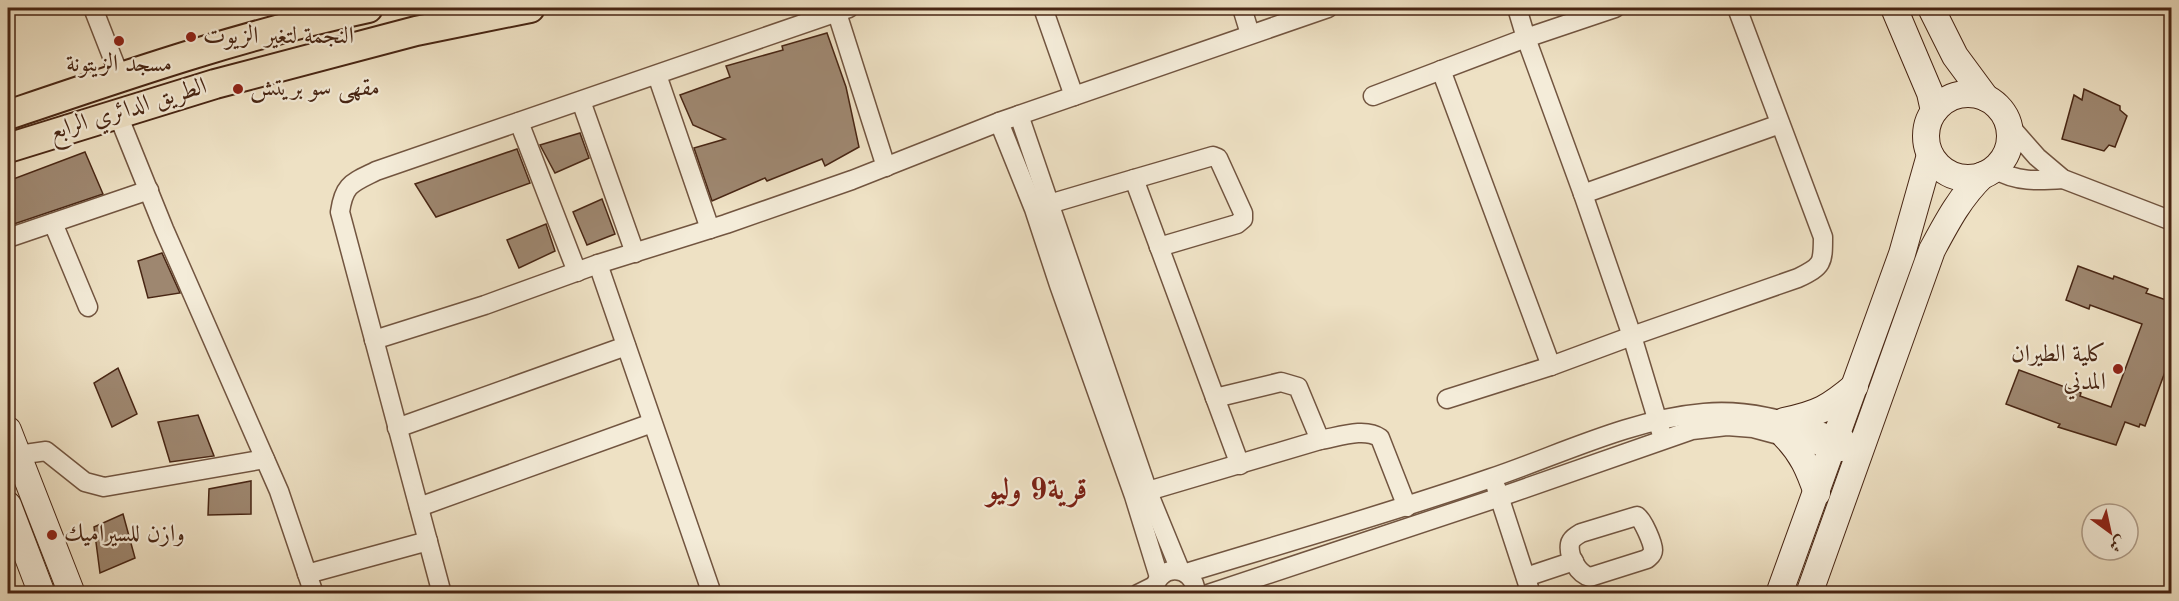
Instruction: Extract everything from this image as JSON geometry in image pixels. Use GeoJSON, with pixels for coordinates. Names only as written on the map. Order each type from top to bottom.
{"type":"FeatureCollection","features":[{"type":"Feature","properties":{"kind":"main road","name":"الطريق الدائري الرابع"},"geometry":{"type":"LineString","coordinates":[[9,114],[323,12],[368,8]]}},
{"type":"Feature","properties":{"kind":"main road","name":"الطريق الدائري الرابع"},"geometry":{"type":"LineString","coordinates":[[8,148],[215,84],[405,34],[530,8]]}},
{"type":"Feature","properties":{"kind":"main road"},"geometry":{"type":"LineString","coordinates":[[8,157],[38,138]]}},
{"type":"Feature","properties":{"kind":"street"},"geometry":{"type":"LineString","coordinates":[[93,8],[120,77]]}},
{"type":"Feature","properties":{"kind":"street"},"geometry":{"type":"LineString","coordinates":[[1043,8],[1074,96]]}},
{"type":"Feature","properties":{"kind":"street"},"geometry":{"type":"LineString","coordinates":[[1242,8],[1250,34]]}},
{"type":"Feature","properties":{"kind":"street"},"geometry":{"type":"LineString","coordinates":[[374,340],[485,305],[598,264],[710,229],[886,167],[999,122],[1328,8]]}},
{"type":"Feature","properties":{"kind":"street"},"geometry":{"type":"LineString","coordinates":[[1517,8],[1632,336],[1660,430]]}},
{"type":"Feature","properties":{"kind":"street"},"geometry":{"type":"LineString","coordinates":[[1374,96],[1526,38],[1615,8]]}},
{"type":"Feature","properties":{"kind":"street"},"geometry":{"type":"LineString","coordinates":[[1447,399],[1551,366],[1798,278],[1813,270],[1823,259],[1823,237],[1737,8]]}},
{"type":"Feature","properties":{"kind":"street"},"geometry":{"type":"LineString","coordinates":[[1894,8],[1930,93],[1934,111]]}},
{"type":"Feature","properties":{"kind":"street"},"geometry":{"type":"LineString","coordinates":[[1931,8],[1955,56],[1986,98],[1996,105],[2008,124],[2043,163],[2063,179],[2172,221]]}},
{"type":"Feature","properties":{"kind":"street"},"geometry":{"type":"LineString","coordinates":[[442,594],[340,212],[347,187],[376,171],[843,10],[886,167]]}},
{"type":"Feature","properties":{"kind":"street"},"geometry":{"type":"LineString","coordinates":[[1441,70],[1551,366]]}},
{"type":"Feature","properties":{"kind":"street"},"geometry":{"type":"LineString","coordinates":[[657,75],[710,229]]}},
{"type":"Feature","properties":{"kind":"street"},"geometry":{"type":"LineString","coordinates":[[1986,98],[1972,94],[1957,96],[1944,102],[1934,111],[1928,121],[1926,144],[1937,165],[1959,177],[1971,178],[1988,172],[2020,180],[2063,179]]}},
{"type":"Feature","properties":{"kind":"street"},"geometry":{"type":"LineString","coordinates":[[581,101],[635,253]]}},
{"type":"Feature","properties":{"kind":"street"},"geometry":{"type":"LineString","coordinates":[[118,115],[279,491],[314,594]]}},
{"type":"Feature","properties":{"kind":"street"},"geometry":{"type":"LineString","coordinates":[[1019,115],[1043,206],[1059,285],[1141,494],[1183,572],[1194,581],[1196,594]]}},
{"type":"Feature","properties":{"kind":"street"},"geometry":{"type":"LineString","coordinates":[[519,122],[577,272]]}},
{"type":"Feature","properties":{"kind":"street"},"geometry":{"type":"LineString","coordinates":[[999,122],[1043,206]]}},
{"type":"Feature","properties":{"kind":"street"},"geometry":{"type":"LineString","coordinates":[[1583,194],[1780,124]]}},
{"type":"Feature","properties":{"kind":"street"},"geometry":{"type":"LineString","coordinates":[[1809,594],[1932,250],[1951,213],[1968,189],[2002,160],[2010,137],[2008,124]]}},
{"type":"Feature","properties":{"kind":"street"},"geometry":{"type":"LineString","coordinates":[[1779,594],[1902,254],[1930,154]]}},
{"type":"Feature","properties":{"kind":"street"},"geometry":{"type":"LineString","coordinates":[[1043,206],[1213,156],[1218,158],[1244,213],[1242,219],[1237,224],[1160,247]]}},
{"type":"Feature","properties":{"kind":"street"},"geometry":{"type":"LineString","coordinates":[[1134,179],[1240,465]]}},
{"type":"Feature","properties":{"kind":"street"},"geometry":{"type":"LineString","coordinates":[[8,238],[149,190]]}},
{"type":"Feature","properties":{"kind":"street"},"geometry":{"type":"LineString","coordinates":[[53,223],[88,307]]}},
{"type":"Feature","properties":{"kind":"street"},"geometry":{"type":"LineString","coordinates":[[598,264],[712,594]]}},
{"type":"Feature","properties":{"kind":"street"},"geometry":{"type":"LineString","coordinates":[[397,428],[626,346]]}},
{"type":"Feature","properties":{"kind":"street"},"geometry":{"type":"LineString","coordinates":[[1215,398],[1281,382],[1291,384],[1298,387],[1320,440]]}},
{"type":"Feature","properties":{"kind":"street"},"geometry":{"type":"LineString","coordinates":[[1784,428],[1833,404],[1855,386]]}},
{"type":"Feature","properties":{"kind":"street"},"geometry":{"type":"LineString","coordinates":[[1208,594],[1500,497],[1702,413],[1734,412],[1765,416],[1784,428],[1862,451]]}},
{"type":"Feature","properties":{"kind":"street"},"geometry":{"type":"LineString","coordinates":[[419,507],[652,423]]}},
{"type":"Feature","properties":{"kind":"street"},"geometry":{"type":"LineString","coordinates":[[1784,428],[1804,460],[1817,493]]}},
{"type":"Feature","properties":{"kind":"street"},"geometry":{"type":"LineString","coordinates":[[8,430],[72,594]]}},
{"type":"Feature","properties":{"kind":"street"},"geometry":{"type":"LineString","coordinates":[[1151,588],[1169,571],[1183,572],[1407,507],[1616,433],[1660,430]]}},
{"type":"Feature","properties":{"kind":"street"},"geometry":{"type":"LineString","coordinates":[[1141,494],[1320,440],[1363,433],[1377,435],[1380,438],[1407,507]]}},
{"type":"Feature","properties":{"kind":"street"},"geometry":{"type":"LineString","coordinates":[[18,455],[46,451],[85,482],[104,487],[265,459]]}},
{"type":"Feature","properties":{"kind":"street"},"geometry":{"type":"LineString","coordinates":[[1493,477],[1528,585],[1574,561]]}},
{"type":"Feature","properties":{"kind":"street"},"geometry":{"type":"LineString","coordinates":[[1141,494],[1151,588]]}},
{"type":"Feature","properties":{"kind":"street"},"geometry":{"type":"LineString","coordinates":[[8,505],[42,594]]}},
{"type":"Feature","properties":{"kind":"street"},"geometry":{"type":"LineString","coordinates":[[307,574],[428,541]]}},
{"type":"Feature","properties":{"kind":"building"},"geometry":{"type":"Polygon","coordinates":[[[827,33],[846,87],[859,147],[825,166],[822,159],[767,181],[765,178],[712,201],[694,148],[725,139],[693,125],[680,95],[730,77],[726,66],[783,50],[782,46],[827,33]]]}},
{"type":"Feature","properties":{"kind":"building"},"geometry":{"type":"Polygon","coordinates":[[[2084,89],[2120,106],[2120,110],[2127,116],[2115,147],[2109,145],[2104,151],[2062,139],[2074,95],[2082,100],[2084,89]]]}},
{"type":"Feature","properties":{"kind":"building"},"geometry":{"type":"Polygon","coordinates":[[[580,133],[589,158],[555,173],[540,145],[580,133]]]}},
{"type":"Feature","properties":{"kind":"building"},"geometry":{"type":"Polygon","coordinates":[[[517,149],[530,183],[436,217],[415,184],[517,149]]]}},
{"type":"Feature","properties":{"kind":"building"},"geometry":{"type":"Polygon","coordinates":[[[85,152],[103,194],[8,226],[8,181],[85,152]]]}},
{"type":"Feature","properties":{"kind":"building"},"geometry":{"type":"Polygon","coordinates":[[[602,199],[615,234],[587,245],[573,212],[602,199]]]}},
{"type":"Feature","properties":{"kind":"building"},"geometry":{"type":"Polygon","coordinates":[[[546,224],[555,251],[519,268],[507,240],[546,224]]]}},
{"type":"Feature","properties":{"kind":"building"},"geometry":{"type":"Polygon","coordinates":[[[162,253],[180,293],[148,298],[138,261],[162,253]]]}},
{"type":"Feature","properties":{"kind":"building"},"geometry":{"type":"Polygon","coordinates":[[[2078,266],[2148,289],[2146,293],[2172,302],[2165,325],[2172,328],[2172,353],[2145,426],[2140,424],[2139,427],[2125,422],[2116,445],[2058,427],[2060,424],[2006,404],[2019,370],[2111,407],[2142,324],[2090,305],[2089,309],[2066,300],[2078,266]]]}},
{"type":"Feature","properties":{"kind":"building"},"geometry":{"type":"Polygon","coordinates":[[[118,368],[137,414],[112,427],[94,383],[118,368]]]}},
{"type":"Feature","properties":{"kind":"building"},"geometry":{"type":"Polygon","coordinates":[[[198,415],[214,456],[170,462],[158,422],[198,415]]]}},
{"type":"Feature","properties":{"kind":"building"},"geometry":{"type":"Polygon","coordinates":[[[251,481],[251,514],[208,515],[209,489],[251,481]]]}},
{"type":"Feature","properties":{"kind":"building"},"geometry":{"type":"Polygon","coordinates":[[[123,514],[135,558],[100,573],[94,527],[123,514]]]}},
{"type":"Feature","properties":{"kind":"place","name":"النجمة لتغير الزيوت"},"geometry":{"type":"Point","coordinates":[191,37]}},
{"type":"Feature","properties":{"kind":"place","name":"مسجد الزيتونة"},"geometry":{"type":"Point","coordinates":[119,41]}},
{"type":"Feature","properties":{"kind":"place","name":"مقهى سو بريتش"},"geometry":{"type":"Point","coordinates":[238,89]}},
{"type":"Feature","properties":{"kind":"place","name":"كلية الطيران المدني"},"geometry":{"type":"Point","coordinates":[2118,369]}},
{"type":"Feature","properties":{"kind":"place","name":"وازن للسيراميك"},"geometry":{"type":"Point","coordinates":[52,535]}},
{"type":"Feature","properties":{"kind":"district","name":"قرية9 وليو"},"geometry":{"type":"Point","coordinates":[1037,491]}}]}
